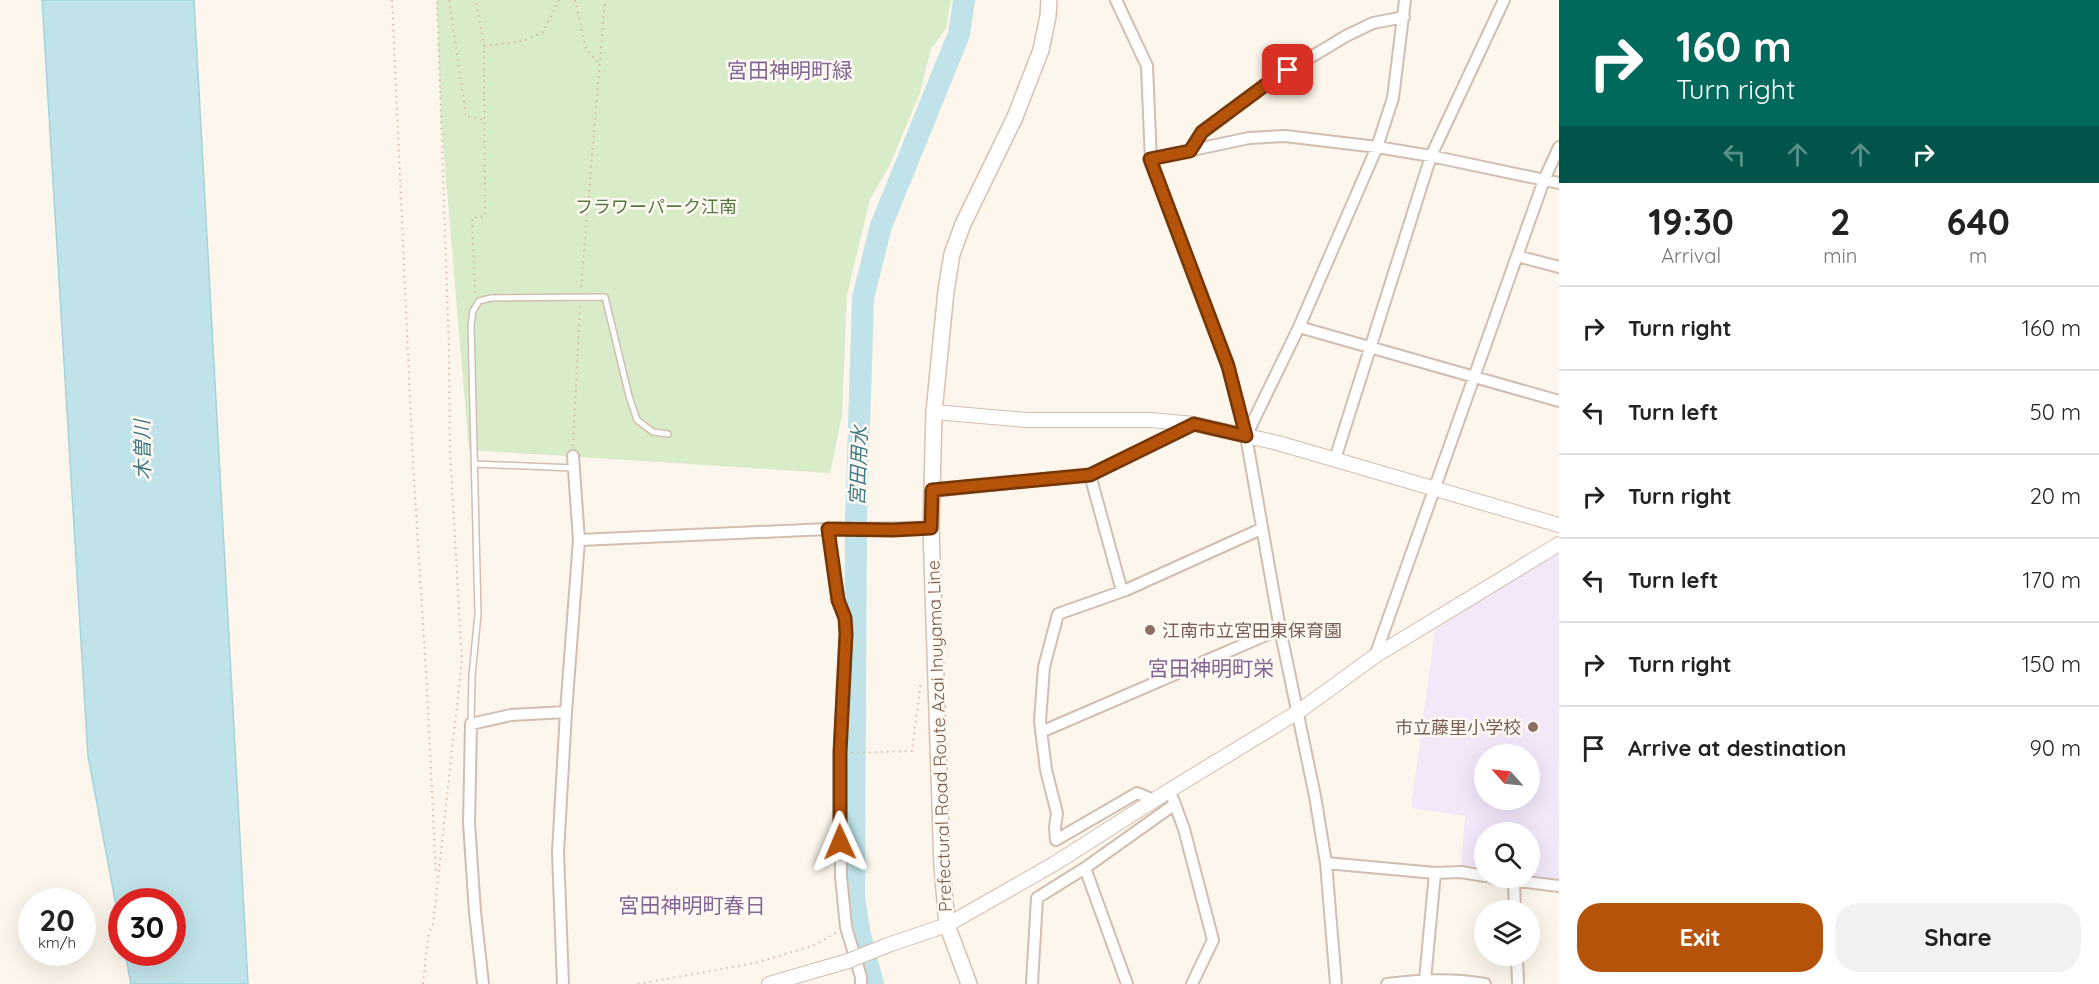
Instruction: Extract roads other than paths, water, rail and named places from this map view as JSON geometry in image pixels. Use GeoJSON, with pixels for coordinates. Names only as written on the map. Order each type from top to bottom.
{"type":"FeatureCollection","features":[{"type":"Feature","properties":{"kind":"main road","name":"Prefectural Road Route Azai Inuyama Line"},"geometry":{"type":"LineString","coordinates":[[969,984],[947,925],[942,866],[931,528],[934,412],[952,254],[963,224],[1014,117],[1041,50],[1049,0]]}},
{"type":"Feature","properties":{"kind":"street"},"geometry":{"type":"LineString","coordinates":[[1116,0],[1146,66],[1150,159],[1228,366],[1246,436],[1261,529],[1326,863],[1336,984]]}},
{"type":"Feature","properties":{"kind":"street"},"geometry":{"type":"LineString","coordinates":[[1246,436],[1299,327],[1377,147],[1393,98],[1405,0]]}},
{"type":"Feature","properties":{"kind":"street"},"geometry":{"type":"LineString","coordinates":[[1335,459],[1431,156],[1504,0]]}},
{"type":"Feature","properties":{"kind":"street"},"geometry":{"type":"LineString","coordinates":[[1190,151],[1202,132],[1268,83],[1346,36],[1373,23],[1404,17]]}},
{"type":"Feature","properties":{"kind":"street"},"geometry":{"type":"LineString","coordinates":[[1150,159],[1249,138],[1285,136],[1431,156],[1559,183]]}},
{"type":"Feature","properties":{"kind":"street"},"geometry":{"type":"LineString","coordinates":[[1375,656],[1544,180],[1559,147]]}},
{"type":"Feature","properties":{"kind":"street"},"geometry":{"type":"LineString","coordinates":[[1517,256],[1559,267]]}},
{"type":"Feature","properties":{"kind":"street"},"geometry":{"type":"LineString","coordinates":[[1299,327],[1559,401]]}},
{"type":"Feature","properties":{"kind":"street"},"geometry":{"type":"LineString","coordinates":[[934,412],[1026,420],[1151,420],[1194,424],[1335,459],[1559,525]]}},
{"type":"Feature","properties":{"kind":"street"},"geometry":{"type":"LineString","coordinates":[[932,490],[1090,475],[1194,424]]}},
{"type":"Feature","properties":{"kind":"street"},"geometry":{"type":"LineString","coordinates":[[563,984],[558,852],[579,540],[573,456]]}},
{"type":"Feature","properties":{"kind":"street"},"geometry":{"type":"LineString","coordinates":[[1090,475],[1122,591]]}},
{"type":"Feature","properties":{"kind":"street"},"geometry":{"type":"LineString","coordinates":[[579,540],[828,529],[931,528]]}},
{"type":"Feature","properties":{"kind":"street"},"geometry":{"type":"LineString","coordinates":[[828,529],[838,600],[845,618],[846,634],[840,773],[841,876],[846,927],[861,984]]}},
{"type":"Feature","properties":{"kind":"street"},"geometry":{"type":"LineString","coordinates":[[1154,800],[1137,793],[1056,840],[1057,813],[1046,770],[1040,721],[1044,667],[1058,614],[1122,591],[1261,529]]}},
{"type":"Feature","properties":{"kind":"street"},"geometry":{"type":"LineString","coordinates":[[769,984],[848,961],[947,925],[1054,864],[1298,712],[1375,656],[1559,544]]}},
{"type":"Feature","properties":{"kind":"street"},"geometry":{"type":"LineString","coordinates":[[1041,732],[1280,629]]}},
{"type":"Feature","properties":{"kind":"street"},"geometry":{"type":"LineString","coordinates":[[483,984],[469,823],[471,724],[511,715],[566,712]]}},
{"type":"Feature","properties":{"kind":"street"},"geometry":{"type":"LineString","coordinates":[[1169,791],[1185,829],[1213,940],[1192,984]]}},
{"type":"Feature","properties":{"kind":"street"},"geometry":{"type":"LineString","coordinates":[[1032,984],[1037,898],[1085,868],[1175,804]]}},
{"type":"Feature","properties":{"kind":"street"},"geometry":{"type":"LineString","coordinates":[[1326,863],[1474,874]]}},
{"type":"Feature","properties":{"kind":"street"},"geometry":{"type":"LineString","coordinates":[[1085,868],[1127,984]]}},
{"type":"Feature","properties":{"kind":"street"},"geometry":{"type":"LineString","coordinates":[[1426,982],[1435,873]]}},
{"type":"Feature","properties":{"kind":"street"},"geometry":{"type":"LineString","coordinates":[[1540,884],[1559,886]]}},
{"type":"Feature","properties":{"kind":"street"},"geometry":{"type":"LineString","coordinates":[[1517,966],[1518,984]]}},
{"type":"Feature","properties":{"kind":"street"},"geometry":{"type":"LineString","coordinates":[[1387,984],[1461,980],[1485,984]]}},
{"type":"Feature","properties":{"kind":"lane"},"geometry":{"type":"LineString","coordinates":[[471,724],[472,676],[478,614],[471,325],[473,310],[479,302],[492,298],[604,297],[637,420],[653,432],[668,434]]}},
{"type":"Feature","properties":{"kind":"lane"},"geometry":{"type":"LineString","coordinates":[[474,464],[574,468]]}},
{"type":"Feature","properties":{"kind":"water","name":"木曽川"},"geometry":{"type":"Polygon","coordinates":[[[42,0],[194,0],[248,984],[131,984],[128,966],[186,966],[186,888],[113,888],[88,756],[42,0]]]}},
{"type":"Feature","properties":{"kind":"waterway","name":"宮田用水"},"geometry":{"type":"LineString","coordinates":[[873,984],[860,935],[854,898],[856,522],[863,298],[881,226],[959,34],[964,0]]}},
{"type":"Feature","properties":{"kind":"place","name":"江南市立宮田東保育園"},"geometry":{"type":"Point","coordinates":[1150,630]}},
{"type":"Feature","properties":{"kind":"place","name":"市立藤里小学校"},"geometry":{"type":"Point","coordinates":[1533,727]}},
{"type":"Feature","properties":{"kind":"district","name":"宮田神明町緑"},"geometry":{"type":"Point","coordinates":[790,70]}},
{"type":"Feature","properties":{"kind":"district","name":"宮田神明町栄"},"geometry":{"type":"Point","coordinates":[1211,668]}},
{"type":"Feature","properties":{"kind":"district","name":"宮田神明町春日"},"geometry":{"type":"Point","coordinates":[692,905]}},
{"type":"Feature","properties":{"kind":"park label","name":"フラワーパーク江南"},"geometry":{"type":"Point","coordinates":[656,206]}}]}
